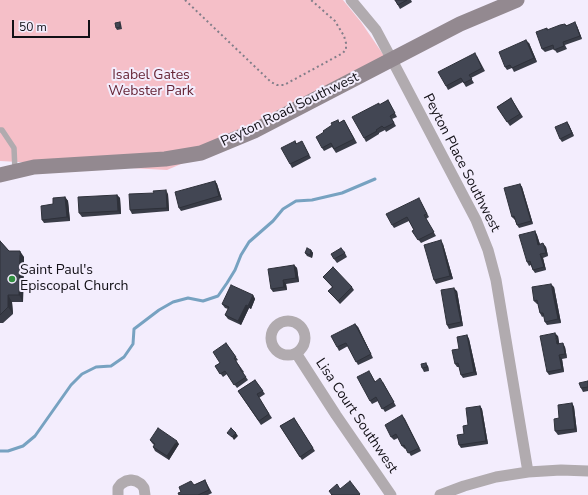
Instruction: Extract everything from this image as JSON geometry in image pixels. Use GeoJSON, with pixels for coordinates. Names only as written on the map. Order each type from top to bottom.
{"type":"FeatureCollection","features":[{"type":"Feature","properties":{"kind":"street","name":"Peyton Place Southwest"},"geometry":{"type":"LineString","coordinates":[[351,0],[376,30],[476,220],[488,250],[496,280],[528,472]]}},
{"type":"Feature","properties":{"kind":"street","name":"Peyton Road Southwest"},"geometry":{"type":"LineString","coordinates":[[0,175],[34,167],[165,160],[201,152],[254,131],[460,24],[517,0]]}},
{"type":"Feature","properties":{"kind":"street","name":"Lisa Court Southwest"},"geometry":{"type":"LineString","coordinates":[[296,353],[336,415],[391,495]]}},
{"type":"Feature","properties":{"kind":"street"},"geometry":{"type":"LineString","coordinates":[[440,495],[489,479],[528,472],[561,470],[588,471]]}},
{"type":"Feature","properties":{"kind":"street"},"geometry":{"type":"LineString","coordinates":[[118,495],[118,488],[126,481],[131,480],[141,484],[144,488],[144,495]]}},
{"type":"Feature","properties":{"kind":"lane"},"geometry":{"type":"LineString","coordinates":[[0,130],[2,130],[14,148],[15,171]]}},
{"type":"Feature","properties":{"kind":"path"},"geometry":{"type":"LineString","coordinates":[[185,0],[271,82],[277,85],[289,83],[343,53],[346,49],[344,36],[335,21],[311,0]]}},
{"type":"Feature","properties":{"kind":"green space","name":"Isabel Gates Webster Park"},"geometry":{"type":"Polygon","coordinates":[[[0,0],[343,0],[361,22],[389,63],[237,140],[167,170],[0,161],[0,0]]]}},
{"type":"Feature","properties":{"kind":"building"},"geometry":{"type":"Polygon","coordinates":[[[395,0],[407,0],[398,5],[395,0]]]}},
{"type":"Feature","properties":{"kind":"building"},"geometry":{"type":"Polygon","coordinates":[[[120,22],[120,27],[116,28],[115,23],[120,22]]]}},
{"type":"Feature","properties":{"kind":"building"},"geometry":{"type":"Polygon","coordinates":[[[575,22],[580,36],[563,42],[564,46],[554,50],[553,45],[542,49],[536,32],[565,24],[566,26],[575,22]]]}},
{"type":"Feature","properties":{"kind":"building"},"geometry":{"type":"Polygon","coordinates":[[[526,40],[534,58],[512,68],[510,65],[505,67],[499,52],[526,40]]]}},
{"type":"Feature","properties":{"kind":"building"},"geometry":{"type":"Polygon","coordinates":[[[475,53],[482,68],[469,75],[472,79],[464,83],[461,78],[446,86],[438,72],[475,53]]]}},
{"type":"Feature","properties":{"kind":"building"},"geometry":{"type":"Polygon","coordinates":[[[511,98],[520,114],[507,122],[497,107],[511,98]]]}},
{"type":"Feature","properties":{"kind":"building"},"geometry":{"type":"Polygon","coordinates":[[[388,100],[395,113],[390,116],[394,123],[384,128],[382,126],[376,130],[377,131],[364,138],[352,117],[388,100]]]}},
{"type":"Feature","properties":{"kind":"building"},"geometry":{"type":"Polygon","coordinates":[[[338,120],[339,123],[344,120],[354,139],[334,149],[331,143],[322,148],[316,137],[332,125],[331,123],[338,120]]]}},
{"type":"Feature","properties":{"kind":"building"},"geometry":{"type":"Polygon","coordinates":[[[567,122],[572,133],[560,139],[555,127],[567,122]]]}},
{"type":"Feature","properties":{"kind":"building"},"geometry":{"type":"Polygon","coordinates":[[[295,141],[296,144],[302,141],[309,155],[290,164],[281,148],[295,141]]]}},
{"type":"Feature","properties":{"kind":"building"},"geometry":{"type":"Polygon","coordinates":[[[215,181],[219,196],[179,208],[175,192],[215,181]]]}},
{"type":"Feature","properties":{"kind":"building"},"geometry":{"type":"Polygon","coordinates":[[[520,184],[531,221],[517,225],[514,216],[512,217],[504,188],[520,184]]]}},
{"type":"Feature","properties":{"kind":"building"},"geometry":{"type":"Polygon","coordinates":[[[166,190],[167,208],[130,210],[129,194],[154,193],[153,191],[166,190]]]}},
{"type":"Feature","properties":{"kind":"building"},"geometry":{"type":"Polygon","coordinates":[[[117,195],[118,211],[79,213],[78,197],[117,195]]]}},
{"type":"Feature","properties":{"kind":"building"},"geometry":{"type":"Polygon","coordinates":[[[65,197],[67,217],[42,220],[41,206],[53,204],[53,198],[65,197]]]}},
{"type":"Feature","properties":{"kind":"building"},"geometry":{"type":"Polygon","coordinates":[[[419,198],[427,214],[424,215],[434,232],[418,240],[412,231],[414,230],[407,217],[392,225],[386,214],[419,198]]]}},
{"type":"Feature","properties":{"kind":"building"},"geometry":{"type":"Polygon","coordinates":[[[535,231],[538,245],[543,243],[546,253],[540,254],[544,267],[533,270],[530,261],[527,262],[519,235],[535,231]]]}},
{"type":"Feature","properties":{"kind":"building"},"geometry":{"type":"Polygon","coordinates":[[[441,240],[450,276],[434,280],[424,245],[441,240]]]}},
{"type":"Feature","properties":{"kind":"building","name":"Saint Paul's Episcopal Church"},"geometry":{"type":"Polygon","coordinates":[[[0,241],[9,251],[20,251],[19,295],[8,295],[8,307],[0,315],[0,241]]]}},
{"type":"Feature","properties":{"kind":"building"},"geometry":{"type":"Polygon","coordinates":[[[307,248],[311,250],[310,255],[305,253],[307,248]]]}},
{"type":"Feature","properties":{"kind":"building"},"geometry":{"type":"Polygon","coordinates":[[[341,248],[345,253],[334,259],[331,254],[341,248]]]}},
{"type":"Feature","properties":{"kind":"building"},"geometry":{"type":"Polygon","coordinates":[[[294,265],[296,278],[283,280],[284,287],[271,289],[268,269],[294,265]]]}},
{"type":"Feature","properties":{"kind":"building"},"geometry":{"type":"Polygon","coordinates":[[[333,267],[352,287],[338,301],[328,291],[333,287],[323,277],[333,267]]]}},
{"type":"Feature","properties":{"kind":"building"},"geometry":{"type":"Polygon","coordinates":[[[551,284],[558,319],[545,322],[543,313],[540,313],[537,300],[534,301],[532,287],[551,284]]]}},
{"type":"Feature","properties":{"kind":"building"},"geometry":{"type":"Polygon","coordinates":[[[231,285],[253,295],[238,321],[225,315],[229,307],[222,304],[231,285]]]}},
{"type":"Feature","properties":{"kind":"building"},"geometry":{"type":"Polygon","coordinates":[[[454,288],[461,322],[447,325],[441,290],[454,288]]]}},
{"type":"Feature","properties":{"kind":"building"},"geometry":{"type":"Polygon","coordinates":[[[355,324],[371,354],[356,362],[346,343],[337,347],[331,336],[355,324]]]}},
{"type":"Feature","properties":{"kind":"building"},"geometry":{"type":"Polygon","coordinates":[[[555,333],[557,344],[563,343],[565,354],[559,355],[562,369],[547,372],[540,336],[555,333]]]}},
{"type":"Feature","properties":{"kind":"building"},"geometry":{"type":"Polygon","coordinates":[[[467,335],[474,372],[461,375],[458,363],[455,364],[452,350],[459,349],[457,337],[467,335]]]}},
{"type":"Feature","properties":{"kind":"building"},"geometry":{"type":"Polygon","coordinates":[[[226,343],[236,357],[234,358],[246,377],[234,385],[225,371],[220,374],[215,366],[220,363],[213,352],[226,343]]]}},
{"type":"Feature","properties":{"kind":"building"},"geometry":{"type":"Polygon","coordinates":[[[426,363],[427,367],[422,368],[421,364],[426,363]]]}},
{"type":"Feature","properties":{"kind":"building"},"geometry":{"type":"Polygon","coordinates":[[[369,371],[375,382],[380,378],[394,402],[382,409],[376,397],[370,401],[357,377],[369,371]]]}},
{"type":"Feature","properties":{"kind":"building"},"geometry":{"type":"Polygon","coordinates":[[[255,380],[263,391],[257,394],[269,414],[259,421],[238,391],[255,380]]]}},
{"type":"Feature","properties":{"kind":"building"},"geometry":{"type":"Polygon","coordinates":[[[588,381],[588,387],[581,388],[579,383],[588,381]]]}},
{"type":"Feature","properties":{"kind":"building"},"geometry":{"type":"Polygon","coordinates":[[[572,403],[575,429],[555,431],[554,419],[559,418],[558,405],[572,403]]]}},
{"type":"Feature","properties":{"kind":"building"},"geometry":{"type":"Polygon","coordinates":[[[480,406],[486,441],[459,445],[457,435],[464,434],[463,426],[468,425],[466,408],[480,406]]]}},
{"type":"Feature","properties":{"kind":"building"},"geometry":{"type":"Polygon","coordinates":[[[402,415],[419,448],[408,453],[404,445],[402,446],[396,434],[391,437],[385,425],[402,415]]]}},
{"type":"Feature","properties":{"kind":"building"},"geometry":{"type":"Polygon","coordinates":[[[294,418],[313,448],[300,457],[280,426],[294,418]]]}},
{"type":"Feature","properties":{"kind":"building"},"geometry":{"type":"Polygon","coordinates":[[[158,428],[177,441],[167,456],[153,447],[155,444],[150,440],[158,428]]]}},
{"type":"Feature","properties":{"kind":"building"},"geometry":{"type":"Polygon","coordinates":[[[231,428],[236,433],[232,437],[227,433],[231,428]]]}},
{"type":"Feature","properties":{"kind":"building"},"geometry":{"type":"Polygon","coordinates":[[[205,480],[209,490],[198,495],[179,495],[178,493],[181,492],[179,487],[191,481],[194,485],[205,480]]]}},
{"type":"Feature","properties":{"kind":"building"},"geometry":{"type":"Polygon","coordinates":[[[350,481],[360,494],[359,495],[332,495],[329,491],[337,484],[340,489],[350,481]]]}},
{"type":"Feature","properties":{"kind":"waterway"},"geometry":{"type":"LineString","coordinates":[[0,451],[8,451],[23,446],[35,436],[71,385],[82,374],[96,367],[111,366],[124,357],[133,344],[134,329],[159,310],[173,302],[188,298],[203,301],[218,296],[235,270],[241,255],[249,242],[273,221],[283,209],[296,201],[312,200],[342,193],[375,179]]}},
{"type":"Feature","properties":{"kind":"place","name":"Saint Paul's Episcopal Church"},"geometry":{"type":"Point","coordinates":[12,279]}}]}
